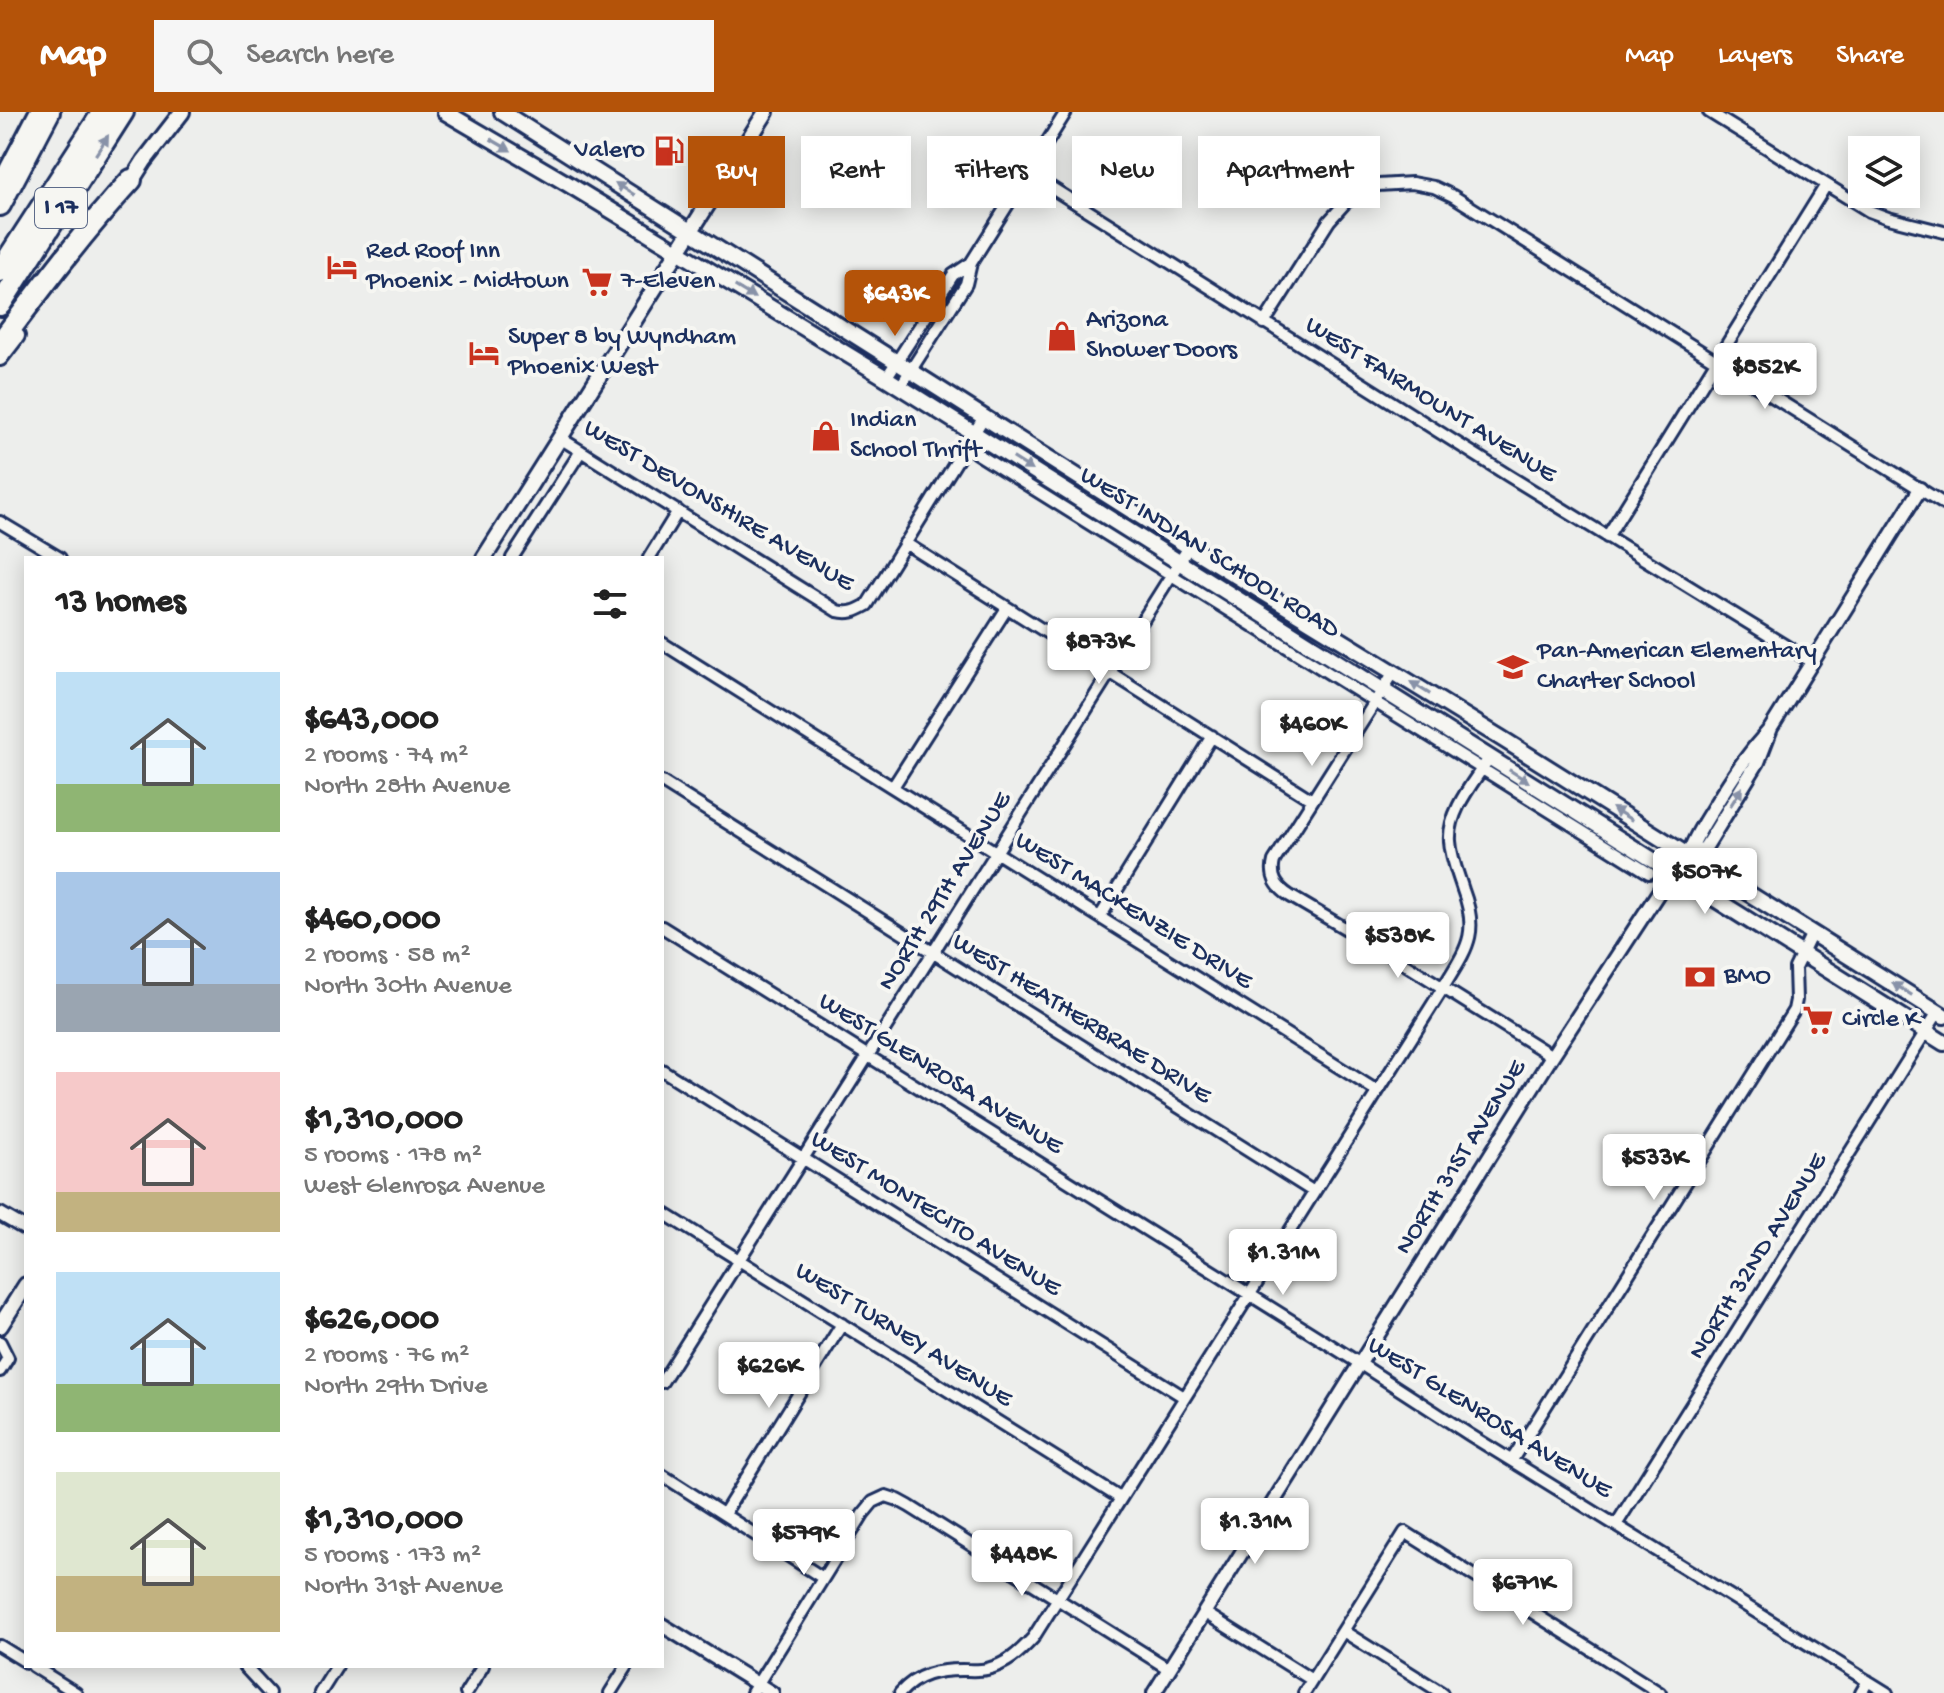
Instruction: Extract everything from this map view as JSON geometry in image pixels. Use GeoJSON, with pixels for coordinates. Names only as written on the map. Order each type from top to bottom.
{"type":"FeatureCollection","features":[{"type":"Feature","properties":{"kind":"highway"},"geometry":{"type":"LineString","coordinates":[[0,205],[49,112]]}},
{"type":"Feature","properties":{"kind":"highway","name":"I 17"},"geometry":{"type":"LineString","coordinates":[[0,253],[91,112]]}},
{"type":"Feature","properties":{"kind":"highway"},"geometry":{"type":"LineString","coordinates":[[0,271],[103,112]]}},
{"type":"Feature","properties":{"kind":"highway","name":"I 17"},"geometry":{"type":"LineString","coordinates":[[0,305],[123,112]]}},
{"type":"Feature","properties":{"kind":"highway"},"geometry":{"type":"LineString","coordinates":[[0,343],[55,270],[131,180]]}},
{"type":"Feature","properties":{"kind":"main road"},"geometry":{"type":"LineString","coordinates":[[2,177],[37,112]]}},
{"type":"Feature","properties":{"kind":"main road"},"geometry":{"type":"LineString","coordinates":[[0,358],[97,233],[144,161],[182,112]]}},
{"type":"Feature","properties":{"kind":"main road","name":"WEST INDIAN SCHOOL ROAD"},"geometry":{"type":"LineString","coordinates":[[445,112],[886,378],[974,433],[1175,569],[1485,763],[1674,874],[1944,1043]]}},
{"type":"Feature","properties":{"kind":"main road","name":"WEST INDIAN SCHOOL ROAD"},"geometry":{"type":"LineString","coordinates":[[502,112],[1189,547],[1941,1014]]}},
{"type":"Feature","properties":{"kind":"main road"},"geometry":{"type":"LineString","coordinates":[[485,556],[766,112]]}},
{"type":"Feature","properties":{"kind":"main road"},"geometry":{"type":"LineString","coordinates":[[0,1326],[24,1288]]}},
{"type":"Feature","properties":{"kind":"street"},"geometry":{"type":"LineString","coordinates":[[1051,136],[1066,112]]}},
{"type":"Feature","properties":{"kind":"street"},"geometry":{"type":"LineString","coordinates":[[1709,112],[1853,203],[1878,215],[1944,232]]}},
{"type":"Feature","properties":{"kind":"street"},"geometry":{"type":"LineString","coordinates":[[1264,323],[1329,221],[1346,202],[1378,185],[1412,183],[1434,187],[1944,504]]}},
{"type":"Feature","properties":{"kind":"street"},"geometry":{"type":"LineString","coordinates":[[1607,537],[1826,185]]}},
{"type":"Feature","properties":{"kind":"street","name":"WEST FAIRMOUNT AVENUE"},"geometry":{"type":"LineString","coordinates":[[1056,191],[1812,662]]}},
{"type":"Feature","properties":{"kind":"street"},"geometry":{"type":"LineString","coordinates":[[900,387],[966,284],[971,263],[1006,208]]}},
{"type":"Feature","properties":{"kind":"street"},"geometry":{"type":"LineString","coordinates":[[886,378],[953,275],[971,263]]}},
{"type":"Feature","properties":{"kind":"street"},"geometry":{"type":"LineString","coordinates":[[984,417],[905,543],[1312,800]]}},
{"type":"Feature","properties":{"kind":"street","name":"WEST DEVONSHIRE AVENUE"},"geometry":{"type":"LineString","coordinates":[[560,438],[837,611],[854,612],[867,605],[905,543]]}},
{"type":"Feature","properties":{"kind":"street"},"geometry":{"type":"LineString","coordinates":[[513,556],[581,451]]}},
{"type":"Feature","properties":{"kind":"street","name":"WEST INDIAN SCHOOL ROAD"},"geometry":{"type":"LineString","coordinates":[[976,453],[1175,569]]}},
{"type":"Feature","properties":{"kind":"street","name":"NORTH 31ST AVENUE"},"geometry":{"type":"LineString","coordinates":[[1154,1693],[1552,1056],[1664,884],[1688,856],[1705,848],[1758,762],[1771,728],[1920,489]]}},
{"type":"Feature","properties":{"kind":"street"},"geometry":{"type":"LineString","coordinates":[[650,556],[678,511]]}},
{"type":"Feature","properties":{"kind":"street"},"geometry":{"type":"LineString","coordinates":[[0,522],[57,556]]}},
{"type":"Feature","properties":{"kind":"street","name":"NORTH 29TH AVENUE"},"geometry":{"type":"LineString","coordinates":[[664,1379],[1189,547]]}},
{"type":"Feature","properties":{"kind":"street"},"geometry":{"type":"LineString","coordinates":[[893,787],[1007,608]]}},
{"type":"Feature","properties":{"kind":"street","name":"WEST MACKENZIE DRIVE"},"geometry":{"type":"LineString","coordinates":[[664,644],[1377,1091]]}},
{"type":"Feature","properties":{"kind":"street"},"geometry":{"type":"LineString","coordinates":[[1394,672],[1274,861],[1272,877],[1281,890],[1552,1056]]}},
{"type":"Feature","properties":{"kind":"street"},"geometry":{"type":"LineString","coordinates":[[1100,917],[1212,736]]}},
{"type":"Feature","properties":{"kind":"street"},"geometry":{"type":"LineString","coordinates":[[900,1693],[910,1682],[930,1672],[985,1670],[1008,1662],[1033,1638],[1443,988],[1463,954],[1472,928],[1470,908],[1449,840],[1459,805],[1485,763]]}},
{"type":"Feature","properties":{"kind":"street","name":"WEST INDIAN SCHOOL ROAD"},"geometry":{"type":"LineString","coordinates":[[1485,763],[1649,873]]}},
{"type":"Feature","properties":{"kind":"street","name":"WEST HEATHERBRAE DRIVE"},"geometry":{"type":"LineString","coordinates":[[664,783],[1314,1192]]}},
{"type":"Feature","properties":{"kind":"street","name":"WEST GLENROSA AVENUE"},"geometry":{"type":"LineString","coordinates":[[664,928],[1887,1693]]}},
{"type":"Feature","properties":{"kind":"street"},"geometry":{"type":"LineString","coordinates":[[1512,1460],[1794,1010],[1795,968],[1812,933]]}},
{"type":"Feature","properties":{"kind":"street","name":"NORTH 32ND AVENUE"},"geometry":{"type":"LineString","coordinates":[[1616,1525],[1926,1031],[1941,1014]]}},
{"type":"Feature","properties":{"kind":"street","name":"WEST MONTECITO AVENUE"},"geometry":{"type":"LineString","coordinates":[[664,1071],[1184,1397]]}},
{"type":"Feature","properties":{"kind":"street","name":"WEST TURNEY AVENUE"},"geometry":{"type":"LineString","coordinates":[[664,1213],[1120,1498]]}},
{"type":"Feature","properties":{"kind":"street"},"geometry":{"type":"LineString","coordinates":[[0,1214],[24,1228]]}},
{"type":"Feature","properties":{"kind":"street"},"geometry":{"type":"LineString","coordinates":[[724,1514],[842,1324]]}},
{"type":"Feature","properties":{"kind":"street"},"geometry":{"type":"LineString","coordinates":[[0,1342],[8,1358],[0,1371]]}},
{"type":"Feature","properties":{"kind":"street"},"geometry":{"type":"LineString","coordinates":[[664,1476],[823,1578]]}},
{"type":"Feature","properties":{"kind":"street"},"geometry":{"type":"LineString","coordinates":[[755,1688],[868,1507],[886,1496],[909,1506],[1169,1669]]}},
{"type":"Feature","properties":{"kind":"street"},"geometry":{"type":"LineString","coordinates":[[1304,1693],[1405,1532],[1660,1693]]}},
{"type":"Feature","properties":{"kind":"street"},"geometry":{"type":"LineString","coordinates":[[1205,1613],[1312,1680]]}},
{"type":"Feature","properties":{"kind":"street"},"geometry":{"type":"LineString","coordinates":[[664,1626],[755,1688],[772,1693]]}},
{"type":"Feature","properties":{"kind":"street"},"geometry":{"type":"LineString","coordinates":[[1343,1631],[1442,1693]]}},
{"type":"Feature","properties":{"kind":"street"},"geometry":{"type":"LineString","coordinates":[[0,1646],[24,1661]]}},
{"type":"Feature","properties":{"kind":"street"},"geometry":{"type":"LineString","coordinates":[[36,1668],[76,1693]]}},
{"type":"Feature","properties":{"kind":"street"},"geometry":{"type":"LineString","coordinates":[[246,1668],[269,1693]]}},
{"type":"Feature","properties":{"kind":"street"},"geometry":{"type":"LineString","coordinates":[[320,1693],[336,1668]]}},
{"type":"Feature","properties":{"kind":"street"},"geometry":{"type":"LineString","coordinates":[[466,1693],[482,1668]]}},
{"type":"Feature","properties":{"kind":"street"},"geometry":{"type":"LineString","coordinates":[[610,1693],[626,1668]]}},
{"type":"Feature","properties":{"kind":"street"},"geometry":{"type":"LineString","coordinates":[[1861,1693],[1868,1681]]}},
{"type":"Feature","properties":{"kind":"place","name":"Valero"},"geometry":{"type":"Point","coordinates":[669,151]}},
{"type":"Feature","properties":{"kind":"place","name":"Red Roof Inn Phoenix - Midtown"},"geometry":{"type":"Point","coordinates":[342,267]}},
{"type":"Feature","properties":{"kind":"place","name":"7-Eleven"},"geometry":{"type":"Point","coordinates":[597,282]}},
{"type":"Feature","properties":{"kind":"place","name":"Arizona Shower Doors"},"geometry":{"type":"Point","coordinates":[1062,336]}},
{"type":"Feature","properties":{"kind":"place","name":"Super 8 by Wyndham Phoenix West"},"geometry":{"type":"Point","coordinates":[484,353]}},
{"type":"Feature","properties":{"kind":"place","name":"Indian School Thrift"},"geometry":{"type":"Point","coordinates":[826,436]}},
{"type":"Feature","properties":{"kind":"place","name":"Pan-American Elementary Charter School"},"geometry":{"type":"Point","coordinates":[1513,667]}},
{"type":"Feature","properties":{"kind":"place","name":"BMO"},"geometry":{"type":"Point","coordinates":[1700,977]}},
{"type":"Feature","properties":{"kind":"place","name":"Circle K"},"geometry":{"type":"Point","coordinates":[1818,1020]}}]}
